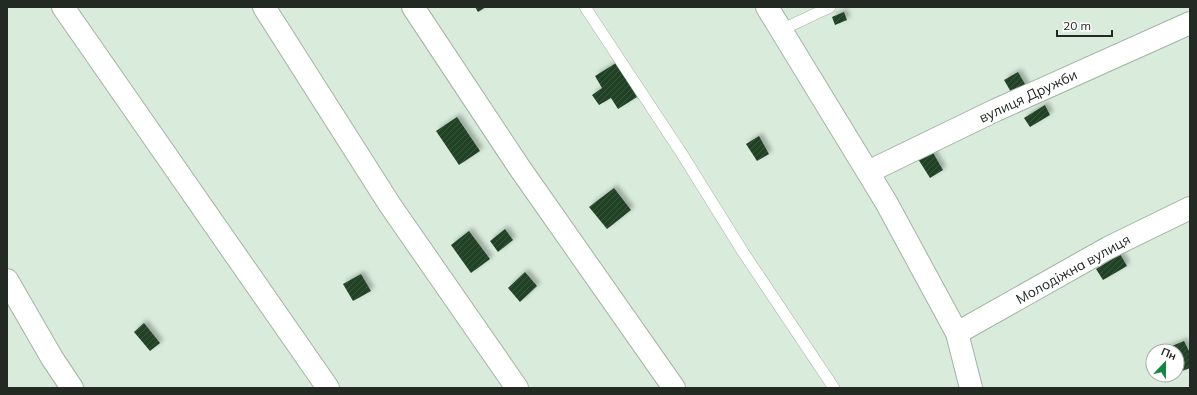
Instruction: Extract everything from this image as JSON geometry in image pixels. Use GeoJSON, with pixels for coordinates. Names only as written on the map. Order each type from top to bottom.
{"type":"FeatureCollection","features":[{"type":"Feature","properties":{"kind":"street"},"geometry":{"type":"LineString","coordinates":[[63,7],[328,388]]}},
{"type":"Feature","properties":{"kind":"street"},"geometry":{"type":"LineString","coordinates":[[264,7],[390,205],[517,388]]}},
{"type":"Feature","properties":{"kind":"street"},"geometry":{"type":"LineString","coordinates":[[413,7],[519,167],[674,388]]}},
{"type":"Feature","properties":{"kind":"street"},"geometry":{"type":"LineString","coordinates":[[766,7],[886,202],[957,333],[971,388]]}},
{"type":"Feature","properties":{"kind":"street","name":"вулиця Дружби"},"geometry":{"type":"LineString","coordinates":[[868,172],[996,110],[1190,23]]}},
{"type":"Feature","properties":{"kind":"street","name":"Молодіжна вулиця"},"geometry":{"type":"LineString","coordinates":[[957,333],[1108,248],[1190,208]]}},
{"type":"Feature","properties":{"kind":"street"},"geometry":{"type":"LineString","coordinates":[[7,280],[52,358],[72,388]]}},
{"type":"Feature","properties":{"kind":"lane"},"geometry":{"type":"LineString","coordinates":[[585,7],[834,388]]}},
{"type":"Feature","properties":{"kind":"lane"},"geometry":{"type":"LineString","coordinates":[[781,30],[830,7]]}},
{"type":"Feature","properties":{"kind":"building"},"geometry":{"type":"Polygon","coordinates":[[[475,7],[486,7],[478,12],[475,7]]]}},
{"type":"Feature","properties":{"kind":"building"},"geometry":{"type":"Polygon","coordinates":[[[844,12],[847,20],[835,25],[832,17],[844,12]]]}},
{"type":"Feature","properties":{"kind":"building"},"geometry":{"type":"Polygon","coordinates":[[[616,63],[637,97],[618,109],[611,98],[599,105],[592,95],[602,88],[595,76],[616,63]]]}},
{"type":"Feature","properties":{"kind":"building"},"geometry":{"type":"Polygon","coordinates":[[[1018,72],[1029,91],[1015,99],[1004,80],[1018,72]]]}},
{"type":"Feature","properties":{"kind":"building"},"geometry":{"type":"Polygon","coordinates":[[[1045,105],[1050,115],[1030,127],[1024,118],[1045,105]]]}},
{"type":"Feature","properties":{"kind":"building"},"geometry":{"type":"Polygon","coordinates":[[[457,117],[480,151],[459,165],[436,131],[457,117]]]}},
{"type":"Feature","properties":{"kind":"building"},"geometry":{"type":"Polygon","coordinates":[[[759,136],[769,154],[757,161],[746,144],[759,136]]]}},
{"type":"Feature","properties":{"kind":"building"},"geometry":{"type":"Polygon","coordinates":[[[932,151],[943,170],[930,178],[918,159],[932,151]]]}},
{"type":"Feature","properties":{"kind":"building"},"geometry":{"type":"Polygon","coordinates":[[[614,188],[631,210],[607,229],[589,207],[614,188]]]}},
{"type":"Feature","properties":{"kind":"building"},"geometry":{"type":"Polygon","coordinates":[[[505,229],[513,240],[498,252],[490,241],[505,229]]]}},
{"type":"Feature","properties":{"kind":"building"},"geometry":{"type":"Polygon","coordinates":[[[469,231],[490,259],[471,273],[451,245],[469,231]]]}},
{"type":"Feature","properties":{"kind":"building"},"geometry":{"type":"Polygon","coordinates":[[[1120,254],[1127,266],[1103,280],[1096,269],[1120,254]]]}},
{"type":"Feature","properties":{"kind":"building"},"geometry":{"type":"Polygon","coordinates":[[[525,272],[537,286],[520,302],[508,288],[525,272]]]}},
{"type":"Feature","properties":{"kind":"building"},"geometry":{"type":"Polygon","coordinates":[[[361,274],[371,291],[353,301],[343,284],[361,274]]]}},
{"type":"Feature","properties":{"kind":"building"},"geometry":{"type":"Polygon","coordinates":[[[144,323],[160,343],[150,351],[134,332],[144,323]]]}},
{"type":"Feature","properties":{"kind":"building"},"geometry":{"type":"Polygon","coordinates":[[[1185,343],[1190,353],[1190,368],[1185,370],[1185,343]]]}}]}
